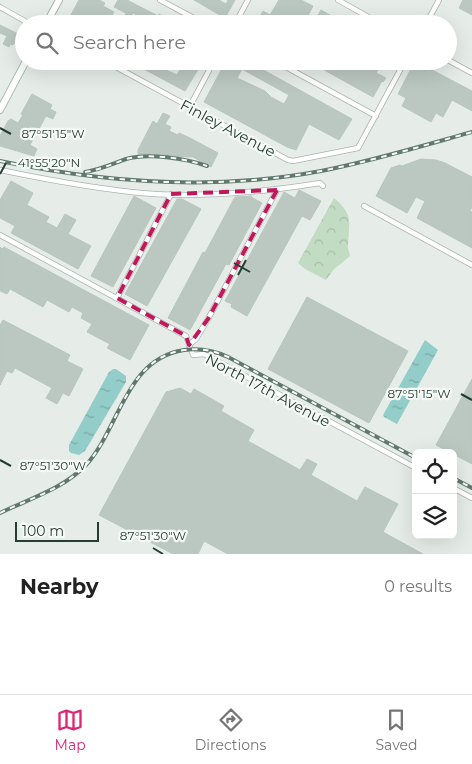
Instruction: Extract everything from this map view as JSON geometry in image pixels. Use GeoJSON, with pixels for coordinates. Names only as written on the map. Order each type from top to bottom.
{"type":"FeatureCollection","features":[{"type":"Feature","properties":{"kind":"street"},"geometry":{"type":"LineString","coordinates":[[51,15],[59,0]]}},
{"type":"Feature","properties":{"kind":"street"},"geometry":{"type":"LineString","coordinates":[[160,0],[188,15]]}},
{"type":"Feature","properties":{"kind":"street"},"geometry":{"type":"LineString","coordinates":[[240,15],[248,0]]}},
{"type":"Feature","properties":{"kind":"street"},"geometry":{"type":"LineString","coordinates":[[338,0],[366,15]]}},
{"type":"Feature","properties":{"kind":"street"},"geometry":{"type":"LineString","coordinates":[[431,15],[439,0]]}},
{"type":"Feature","properties":{"kind":"street"},"geometry":{"type":"LineString","coordinates":[[0,8],[15,16]]}},
{"type":"Feature","properties":{"kind":"street"},"geometry":{"type":"LineString","coordinates":[[457,65],[472,74]]}},
{"type":"Feature","properties":{"kind":"street"},"geometry":{"type":"LineString","coordinates":[[1,106],[21,70]]}},
{"type":"Feature","properties":{"kind":"street","name":"Finley Avenue"},"geometry":{"type":"LineString","coordinates":[[120,70],[291,161],[358,148],[376,116]]}},
{"type":"Feature","properties":{"kind":"street"},"geometry":{"type":"LineString","coordinates":[[189,108],[209,70]]}},
{"type":"Feature","properties":{"kind":"street"},"geometry":{"type":"LineString","coordinates":[[292,70],[376,116],[400,70]]}},
{"type":"Feature","properties":{"kind":"street"},"geometry":{"type":"LineString","coordinates":[[0,170],[53,181],[132,192],[171,194],[223,195],[277,190],[320,183],[323,186]]}},
{"type":"Feature","properties":{"kind":"street"},"geometry":{"type":"LineString","coordinates":[[189,345],[196,339],[208,320],[277,190]]}},
{"type":"Feature","properties":{"kind":"street"},"geometry":{"type":"LineString","coordinates":[[117,298],[171,194]]}},
{"type":"Feature","properties":{"kind":"street"},"geometry":{"type":"LineString","coordinates":[[364,206],[472,265]]}},
{"type":"Feature","properties":{"kind":"street","name":"North 17th Avenue"},"geometry":{"type":"LineString","coordinates":[[0,234],[186,336],[192,355],[204,354],[412,466]]}},
{"type":"Feature","properties":{"kind":"street"},"geometry":{"type":"LineString","coordinates":[[457,490],[472,498]]}},
{"type":"Feature","properties":{"kind":"highlighted area"},"geometry":{"type":"Polygon","coordinates":[[[277,190],[208,319],[189,345],[186,336],[117,298],[171,194],[277,190]]]}},
{"type":"Feature","properties":{"kind":"green space"},"geometry":{"type":"Polygon","coordinates":[[[334,198],[345,209],[349,219],[348,246],[350,256],[334,269],[326,280],[298,263],[334,198]]]}},
{"type":"Feature","properties":{"kind":"water"},"geometry":{"type":"Polygon","coordinates":[[[425,340],[438,350],[397,424],[383,415],[425,340]]]}},
{"type":"Feature","properties":{"kind":"water"},"geometry":{"type":"Polygon","coordinates":[[[113,369],[126,376],[126,382],[85,451],[79,455],[71,453],[69,445],[109,372],[113,369]]]}},
{"type":"Feature","properties":{"kind":"building"},"geometry":{"type":"Polygon","coordinates":[[[79,0],[99,0],[105,3],[103,6],[114,12],[112,15],[71,15],[79,0]]]}},
{"type":"Feature","properties":{"kind":"building"},"geometry":{"type":"Polygon","coordinates":[[[118,0],[127,0],[156,15],[137,15],[133,13],[132,15],[125,15],[126,13],[114,7],[118,0]]]}},
{"type":"Feature","properties":{"kind":"building"},"geometry":{"type":"Polygon","coordinates":[[[194,0],[219,0],[226,4],[228,0],[235,0],[227,15],[220,15],[194,0]]]}},
{"type":"Feature","properties":{"kind":"building"},"geometry":{"type":"Polygon","coordinates":[[[279,0],[301,0],[313,6],[308,15],[270,15],[279,0]]]}},
{"type":"Feature","properties":{"kind":"building"},"geometry":{"type":"Polygon","coordinates":[[[463,0],[472,0],[472,15],[459,8],[463,0]]]}},
{"type":"Feature","properties":{"kind":"building"},"geometry":{"type":"Polygon","coordinates":[[[321,10],[330,15],[318,15],[321,10]]]}},
{"type":"Feature","properties":{"kind":"building"},"geometry":{"type":"Polygon","coordinates":[[[263,11],[270,15],[261,15],[263,11]]]}},
{"type":"Feature","properties":{"kind":"building"},"geometry":{"type":"Polygon","coordinates":[[[0,25],[15,32],[15,42],[13,45],[10,44],[9,47],[3,44],[7,36],[0,33],[0,25]]]}},
{"type":"Feature","properties":{"kind":"building"},"geometry":{"type":"Polygon","coordinates":[[[146,70],[166,70],[177,75],[180,70],[198,70],[185,91],[146,70]]]}},
{"type":"Feature","properties":{"kind":"building"},"geometry":{"type":"Polygon","coordinates":[[[221,70],[241,70],[237,78],[265,91],[271,97],[284,104],[289,95],[244,70],[263,70],[352,119],[339,140],[309,124],[296,150],[287,147],[204,102],[221,70]]]}},
{"type":"Feature","properties":{"kind":"building"},"geometry":{"type":"Polygon","coordinates":[[[324,70],[378,70],[376,73],[386,78],[382,81],[373,97],[324,70]]]}},
{"type":"Feature","properties":{"kind":"building"},"geometry":{"type":"Polygon","coordinates":[[[410,70],[432,70],[472,91],[472,111],[452,100],[443,117],[436,113],[431,122],[402,106],[406,98],[398,94],[410,70]]]}},
{"type":"Feature","properties":{"kind":"building"},"geometry":{"type":"Polygon","coordinates":[[[32,94],[52,105],[50,109],[56,112],[53,119],[46,116],[30,145],[37,149],[34,156],[0,146],[0,136],[8,121],[11,119],[18,123],[32,94]]]}},
{"type":"Feature","properties":{"kind":"building"},"geometry":{"type":"Polygon","coordinates":[[[163,113],[170,116],[165,124],[171,127],[169,131],[188,137],[218,153],[211,167],[193,157],[138,156],[138,150],[153,121],[157,124],[163,113]]]}},
{"type":"Feature","properties":{"kind":"building"},"geometry":{"type":"Polygon","coordinates":[[[421,159],[445,163],[472,177],[472,207],[470,211],[472,212],[472,248],[417,218],[425,201],[416,197],[407,213],[376,196],[391,168],[421,159]]]}},
{"type":"Feature","properties":{"kind":"building"},"geometry":{"type":"Polygon","coordinates":[[[11,181],[33,193],[27,205],[49,217],[46,222],[57,228],[65,214],[76,220],[68,234],[91,246],[78,269],[11,233],[15,226],[0,218],[0,200],[11,181]]]}},
{"type":"Feature","properties":{"kind":"building"},"geometry":{"type":"Polygon","coordinates":[[[299,190],[321,201],[310,220],[302,216],[247,316],[231,307],[232,304],[225,301],[284,192],[295,198],[299,190]]]}},
{"type":"Feature","properties":{"kind":"building"},"geometry":{"type":"Polygon","coordinates":[[[134,196],[156,208],[113,287],[91,276],[134,196]]]}},
{"type":"Feature","properties":{"kind":"building"},"geometry":{"type":"Polygon","coordinates":[[[252,196],[262,203],[229,265],[226,264],[190,330],[168,318],[235,197],[252,196]]]}},
{"type":"Feature","properties":{"kind":"building"},"geometry":{"type":"Polygon","coordinates":[[[177,199],[182,199],[201,209],[147,306],[125,294],[177,199]]]}},
{"type":"Feature","properties":{"kind":"building"},"geometry":{"type":"Polygon","coordinates":[[[0,247],[2,249],[4,247],[149,325],[130,360],[107,348],[110,344],[87,332],[92,324],[81,318],[83,313],[72,307],[69,312],[47,300],[43,307],[10,289],[7,294],[0,291],[0,247]]]}},
{"type":"Feature","properties":{"kind":"building"},"geometry":{"type":"Polygon","coordinates":[[[307,297],[408,351],[369,423],[268,369],[307,297]]]}},
{"type":"Feature","properties":{"kind":"building"},"geometry":{"type":"Polygon","coordinates":[[[3,320],[70,355],[67,361],[83,369],[69,396],[63,393],[57,404],[46,398],[52,388],[15,368],[12,373],[7,371],[0,385],[0,325],[3,320]]]}},
{"type":"Feature","properties":{"kind":"building"},"geometry":{"type":"Polygon","coordinates":[[[472,379],[472,464],[457,456],[457,449],[444,449],[436,445],[472,379]]]}},
{"type":"Feature","properties":{"kind":"building"},"geometry":{"type":"Polygon","coordinates":[[[180,388],[191,394],[194,389],[224,406],[221,411],[254,430],[248,441],[300,470],[307,459],[317,464],[311,475],[357,501],[365,487],[398,504],[383,532],[423,554],[228,554],[204,541],[198,554],[173,554],[99,515],[166,392],[180,388]]]}},
{"type":"Feature","properties":{"kind":"railway"},"geometry":{"type":"LineString","coordinates":[[0,161],[40,169],[120,179],[160,182],[241,181],[281,177],[340,167],[472,132]]}},
{"type":"Feature","properties":{"kind":"railway"},"geometry":{"type":"LineString","coordinates":[[85,172],[126,159],[145,156],[178,159],[207,166]]}},
{"type":"Feature","properties":{"kind":"railway"},"geometry":{"type":"LineString","coordinates":[[0,513],[56,487],[77,473],[98,450],[136,381],[149,367],[164,356],[184,350],[206,350],[228,357],[412,456]]}},
{"type":"Feature","properties":{"kind":"railway"},"geometry":{"type":"LineString","coordinates":[[457,480],[472,488]]}}]}
